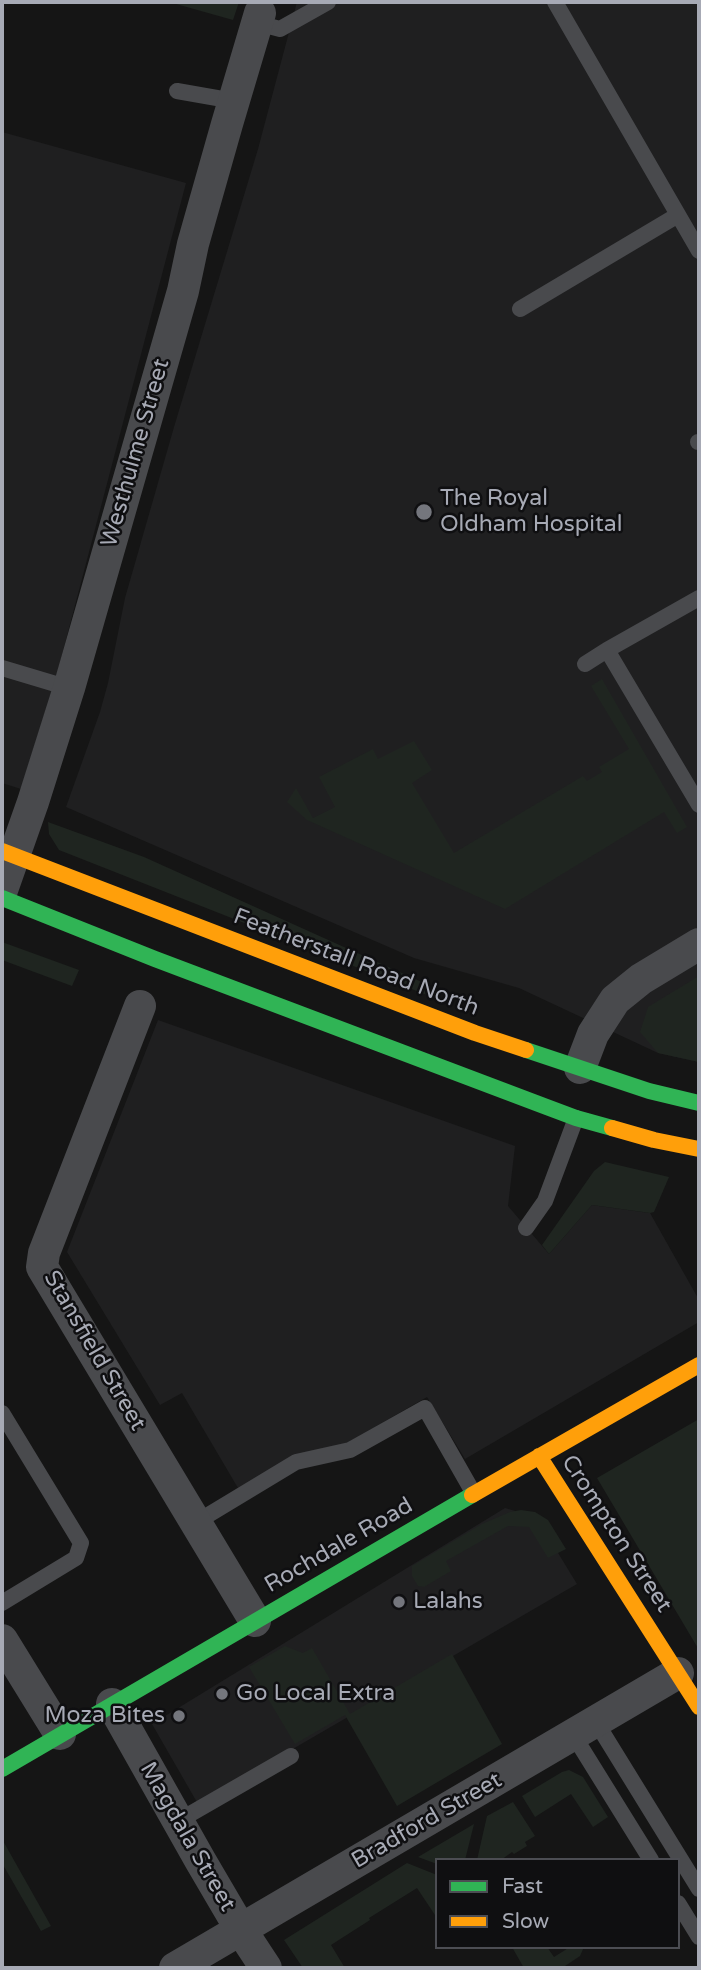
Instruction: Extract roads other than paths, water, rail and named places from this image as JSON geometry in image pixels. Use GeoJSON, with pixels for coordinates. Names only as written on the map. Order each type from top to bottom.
{"type":"FeatureCollection","features":[{"type":"Feature","properties":{"kind":"main road","name":"Featherstall Road North"},"geometry":{"type":"LineString","coordinates":[[8,853],[475,1033],[649,1091],[699,1103]]}},
{"type":"Feature","properties":{"kind":"main road"},"geometry":{"type":"LineString","coordinates":[[2,898],[181,969],[576,1118],[699,1149]]}},
{"type":"Feature","properties":{"kind":"main road","name":"Rochdale Road"},"geometry":{"type":"LineString","coordinates":[[2,1769],[699,1365]]}},
{"type":"Feature","properties":{"kind":"main road","name":"Crompton Street"},"geometry":{"type":"LineString","coordinates":[[539,1456],[699,1707]]}},
{"type":"Feature","properties":{"kind":"street","name":"Westhulme Street"},"geometry":{"type":"LineString","coordinates":[[2,890],[8,853],[69,688],[258,18]]}},
{"type":"Feature","properties":{"kind":"street"},"geometry":{"type":"LineString","coordinates":[[580,1068],[593,1034],[615,1000],[641,979],[699,944]]}},
{"type":"Feature","properties":{"kind":"street","name":"Stansfield Street"},"geometry":{"type":"LineString","coordinates":[[128,1016],[44,1252],[42,1267],[255,1621]]}},
{"type":"Feature","properties":{"kind":"street"},"geometry":{"type":"LineString","coordinates":[[2,1640],[60,1734]]}},
{"type":"Feature","properties":{"kind":"street","name":"Bradford Street"},"geometry":{"type":"LineString","coordinates":[[176,1968],[678,1673]]}},
{"type":"Feature","properties":{"kind":"street","name":"Magdala Street"},"geometry":{"type":"LineString","coordinates":[[112,1704],[241,1930],[266,1968]]}},
{"type":"Feature","properties":{"kind":"lane"},"geometry":{"type":"LineString","coordinates":[[258,18],[280,29],[328,2]]}},
{"type":"Feature","properties":{"kind":"lane"},"geometry":{"type":"LineString","coordinates":[[555,2],[678,215],[693,227],[699,251]]}},
{"type":"Feature","properties":{"kind":"lane"},"geometry":{"type":"LineString","coordinates":[[177,91],[234,101]]}},
{"type":"Feature","properties":{"kind":"lane"},"geometry":{"type":"LineString","coordinates":[[520,309],[678,215]]}},
{"type":"Feature","properties":{"kind":"lane"},"geometry":{"type":"LineString","coordinates":[[585,664],[699,598]]}},
{"type":"Feature","properties":{"kind":"lane"},"geometry":{"type":"LineString","coordinates":[[607,650],[699,805]]}},
{"type":"Feature","properties":{"kind":"lane"},"geometry":{"type":"LineString","coordinates":[[2,668],[69,688]]}},
{"type":"Feature","properties":{"kind":"lane"},"geometry":{"type":"LineString","coordinates":[[526,1228],[545,1200],[576,1118]]}},
{"type":"Feature","properties":{"kind":"lane"},"geometry":{"type":"LineString","coordinates":[[195,1522],[296,1462],[350,1450],[425,1408],[474,1494]]}},
{"type":"Feature","properties":{"kind":"lane"},"geometry":{"type":"LineString","coordinates":[[2,1413],[81,1543],[76,1558],[2,1602]]}},
{"type":"Feature","properties":{"kind":"lane"},"geometry":{"type":"LineString","coordinates":[[585,1729],[650,1858]]}},
{"type":"Feature","properties":{"kind":"lane"},"geometry":{"type":"LineString","coordinates":[[585,1729],[677,1858]]}},
{"type":"Feature","properties":{"kind":"lane"},"geometry":{"type":"LineString","coordinates":[[178,1821],[291,1756]]}},
{"type":"Feature","properties":{"kind":"lane"},"geometry":{"type":"LineString","coordinates":[[680,1862],[699,1889]]}},
{"type":"Feature","properties":{"kind":"lane"},"geometry":{"type":"LineString","coordinates":[[680,1906],[699,1937]]}},
{"type":"Feature","properties":{"kind":"place","name":"The Royal Oldham Hospital"},"geometry":{"type":"Point","coordinates":[424,512]}},
{"type":"Feature","properties":{"kind":"place","name":"Lalahs"},"geometry":{"type":"Point","coordinates":[399,1602]}},
{"type":"Feature","properties":{"kind":"place","name":"Go Local Extra"},"geometry":{"type":"Point","coordinates":[222,1694]}},
{"type":"Feature","properties":{"kind":"place","name":"Moza Bites"},"geometry":{"type":"Point","coordinates":[179,1716]}}]}
